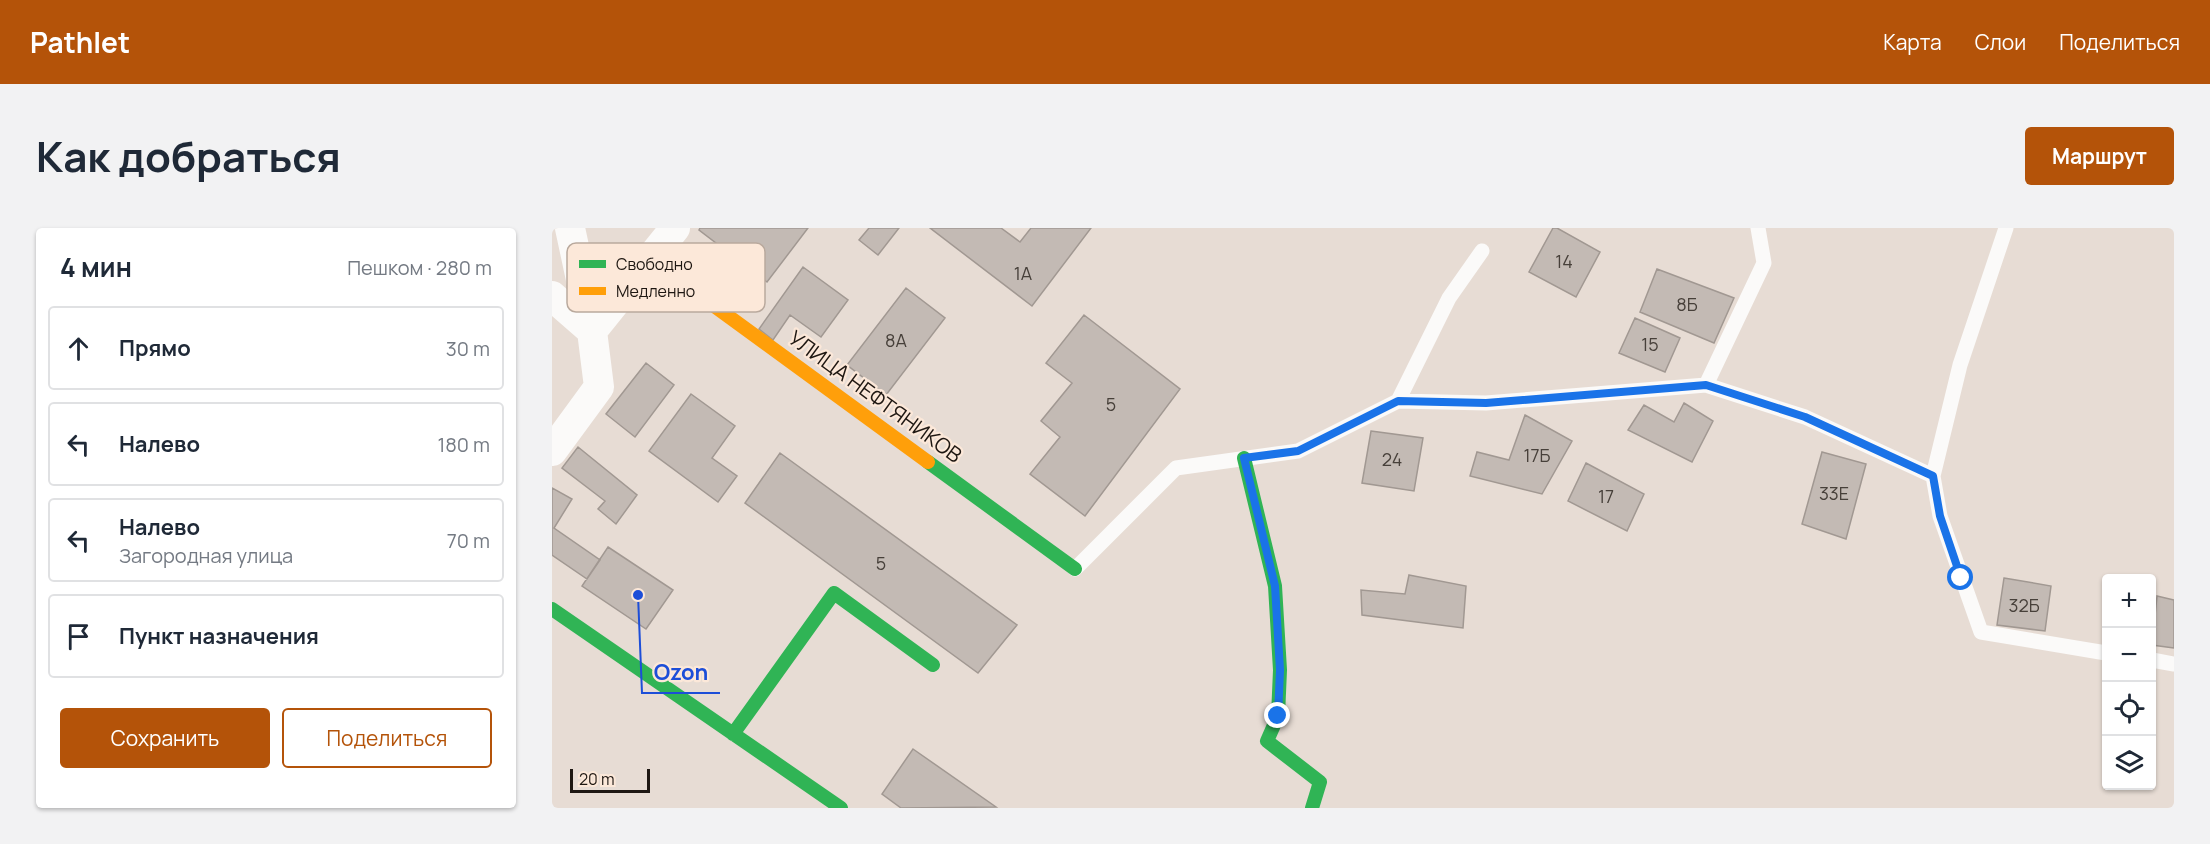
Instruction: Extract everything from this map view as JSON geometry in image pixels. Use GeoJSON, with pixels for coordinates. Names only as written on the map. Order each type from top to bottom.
{"type":"FeatureCollection","features":[{"type":"Feature","properties":{"kind":"street"},"geometry":{"type":"LineString","coordinates":[[570,228],[573,243]]}},
{"type":"Feature","properties":{"kind":"street"},"geometry":{"type":"LineString","coordinates":[[663,243],[675,228]]}},
{"type":"Feature","properties":{"kind":"street"},"geometry":{"type":"LineString","coordinates":[[552,296],[567,309]]}},
{"type":"Feature","properties":{"kind":"street"},"geometry":{"type":"LineString","coordinates":[[570,312],[592,331]]}},
{"type":"Feature","properties":{"kind":"street"},"geometry":{"type":"LineString","coordinates":[[552,451],[599,387],[588,312]]}},
{"type":"Feature","properties":{"kind":"street"},"geometry":{"type":"LineString","coordinates":[[592,331],[607,312]]}},
{"type":"Feature","properties":{"kind":"street","name":"УЛИЦА НЕФТЯНИКОВ"},"geometry":{"type":"LineString","coordinates":[[723,312],[1075,568]]}},
{"type":"Feature","properties":{"kind":"street"},"geometry":{"type":"LineString","coordinates":[[1244,458],[1275,586],[1280,670],[1278,716],[1267,741],[1320,782],[1312,808]]}},
{"type":"Feature","properties":{"kind":"street"},"geometry":{"type":"LineString","coordinates":[[734,734],[834,593],[933,664]]}},
{"type":"Feature","properties":{"kind":"street"},"geometry":{"type":"LineString","coordinates":[[552,609],[841,808]]}},
{"type":"Feature","properties":{"kind":"lane"},"geometry":{"type":"LineString","coordinates":[[1706,385],[1764,263],[1758,228]]}},
{"type":"Feature","properties":{"kind":"lane"},"geometry":{"type":"LineString","coordinates":[[2006,228],[1960,365],[1933,476],[1940,516],[1981,632],[2102,652]]}},
{"type":"Feature","properties":{"kind":"lane"},"geometry":{"type":"LineString","coordinates":[[1398,401],[1449,298],[1482,250]]}},
{"type":"Feature","properties":{"kind":"lane"},"geometry":{"type":"LineString","coordinates":[[1075,568],[1176,468],[1298,451],[1398,401],[1486,403],[1706,385],[1805,417],[1933,476]]}},
{"type":"Feature","properties":{"kind":"lane"},"geometry":{"type":"LineString","coordinates":[[2156,661],[2174,664]]}},
{"type":"Feature","properties":{"kind":"building"},"geometry":{"type":"Polygon","coordinates":[[[700,228],[808,228],[767,282],[765,280],[765,243],[716,243],[699,230],[700,228]]]}},
{"type":"Feature","properties":{"kind":"building"},"geometry":{"type":"Polygon","coordinates":[[[869,228],[899,228],[878,255],[859,240],[869,228]]]}},
{"type":"Feature","properties":{"kind":"building"},"geometry":{"type":"Polygon","coordinates":[[[930,228],[1001,228],[1020,242],[1031,228],[1091,228],[1032,306],[930,228]]]}},
{"type":"Feature","properties":{"kind":"building"},"geometry":{"type":"Polygon","coordinates":[[[1553,228],[1557,228],[1600,252],[1576,297],[1529,272],[1553,228]]]}},
{"type":"Feature","properties":{"kind":"building"},"geometry":{"type":"Polygon","coordinates":[[[803,267],[848,300],[821,337],[790,315],[773,340],[759,329],[803,267]]]}},
{"type":"Feature","properties":{"kind":"building"},"geometry":{"type":"Polygon","coordinates":[[[1657,269],[1734,298],[1714,343],[1640,312],[1657,269]]]}},
{"type":"Feature","properties":{"kind":"building"},"geometry":{"type":"Polygon","coordinates":[[[906,288],[945,318],[886,395],[847,365],[906,288]]]}},
{"type":"Feature","properties":{"kind":"building"},"geometry":{"type":"Polygon","coordinates":[[[1084,315],[1180,389],[1085,516],[1030,474],[1060,437],[1041,421],[1072,383],[1046,363],[1084,315]]]}},
{"type":"Feature","properties":{"kind":"building"},"geometry":{"type":"Polygon","coordinates":[[[1635,318],[1680,338],[1665,372],[1619,353],[1635,318]]]}},
{"type":"Feature","properties":{"kind":"building"},"geometry":{"type":"Polygon","coordinates":[[[646,363],[674,385],[635,437],[606,414],[646,363]]]}},
{"type":"Feature","properties":{"kind":"building"},"geometry":{"type":"Polygon","coordinates":[[[691,394],[735,426],[712,458],[737,476],[718,502],[649,451],[691,394]]]}},
{"type":"Feature","properties":{"kind":"building"},"geometry":{"type":"Polygon","coordinates":[[[1684,403],[1713,421],[1692,462],[1628,430],[1644,405],[1674,422],[1684,403]]]}},
{"type":"Feature","properties":{"kind":"building"},"geometry":{"type":"Polygon","coordinates":[[[1525,415],[1572,441],[1542,494],[1470,476],[1477,452],[1509,460],[1525,415]]]}},
{"type":"Feature","properties":{"kind":"building"},"geometry":{"type":"Polygon","coordinates":[[[1371,431],[1423,438],[1414,491],[1362,483],[1371,431]]]}},
{"type":"Feature","properties":{"kind":"building"},"geometry":{"type":"Polygon","coordinates":[[[578,447],[637,495],[616,524],[598,509],[605,501],[562,468],[578,447]]]}},
{"type":"Feature","properties":{"kind":"building"},"geometry":{"type":"Polygon","coordinates":[[[1822,452],[1866,464],[1846,539],[1802,524],[1822,452]]]}},
{"type":"Feature","properties":{"kind":"building"},"geometry":{"type":"Polygon","coordinates":[[[780,453],[1017,625],[978,673],[745,503],[780,453]]]}},
{"type":"Feature","properties":{"kind":"building"},"geometry":{"type":"Polygon","coordinates":[[[1586,463],[1644,494],[1627,531],[1568,501],[1586,463]]]}},
{"type":"Feature","properties":{"kind":"building"},"geometry":{"type":"Polygon","coordinates":[[[552,488],[572,499],[554,528],[600,560],[587,579],[552,555],[552,488]]]}},
{"type":"Feature","properties":{"kind":"building"},"geometry":{"type":"Polygon","coordinates":[[[608,547],[673,590],[646,629],[582,586],[608,547]]]}},
{"type":"Feature","properties":{"kind":"building"},"geometry":{"type":"Polygon","coordinates":[[[1409,575],[1466,586],[1463,628],[1362,615],[1361,590],[1405,594],[1409,575]]]}},
{"type":"Feature","properties":{"kind":"building"},"geometry":{"type":"Polygon","coordinates":[[[2004,578],[2051,586],[2045,631],[1997,625],[2004,578]]]}},
{"type":"Feature","properties":{"kind":"building"},"geometry":{"type":"Polygon","coordinates":[[[2157,596],[2174,600],[2174,648],[2156,646],[2157,596]]]}},
{"type":"Feature","properties":{"kind":"building"},"geometry":{"type":"Polygon","coordinates":[[[913,749],[996,807],[901,808],[882,794],[913,749]]]}},
{"type":"Feature","properties":{"kind":"traffic: fast"},"geometry":{"type":"LineString","coordinates":[[1244,458],[1275,586],[1280,670],[1278,716],[1267,741],[1320,782],[1312,808]]}},
{"type":"Feature","properties":{"kind":"traffic: fast"},"geometry":{"type":"LineString","coordinates":[[928,462],[1075,569]]}},
{"type":"Feature","properties":{"kind":"traffic: fast"},"geometry":{"type":"LineString","coordinates":[[733,734],[834,593],[933,665]]}},
{"type":"Feature","properties":{"kind":"traffic: fast"},"geometry":{"type":"LineString","coordinates":[[552,609],[841,808]]}},
{"type":"Feature","properties":{"kind":"traffic: slow"},"geometry":{"type":"LineString","coordinates":[[723,312],[928,462]]}},
{"type":"Feature","properties":{"kind":"place","name":"Ozon"},"geometry":{"type":"Point","coordinates":[638,595]}},
{"type":"Feature","properties":{"kind":"route"},"geometry":{"type":"LineString","coordinates":[[1278,716],[1280,670],[1275,586],[1244,458],[1298,451],[1398,401],[1486,403],[1706,385],[1805,417],[1933,476],[1940,516],[1961,578]]}}]}
